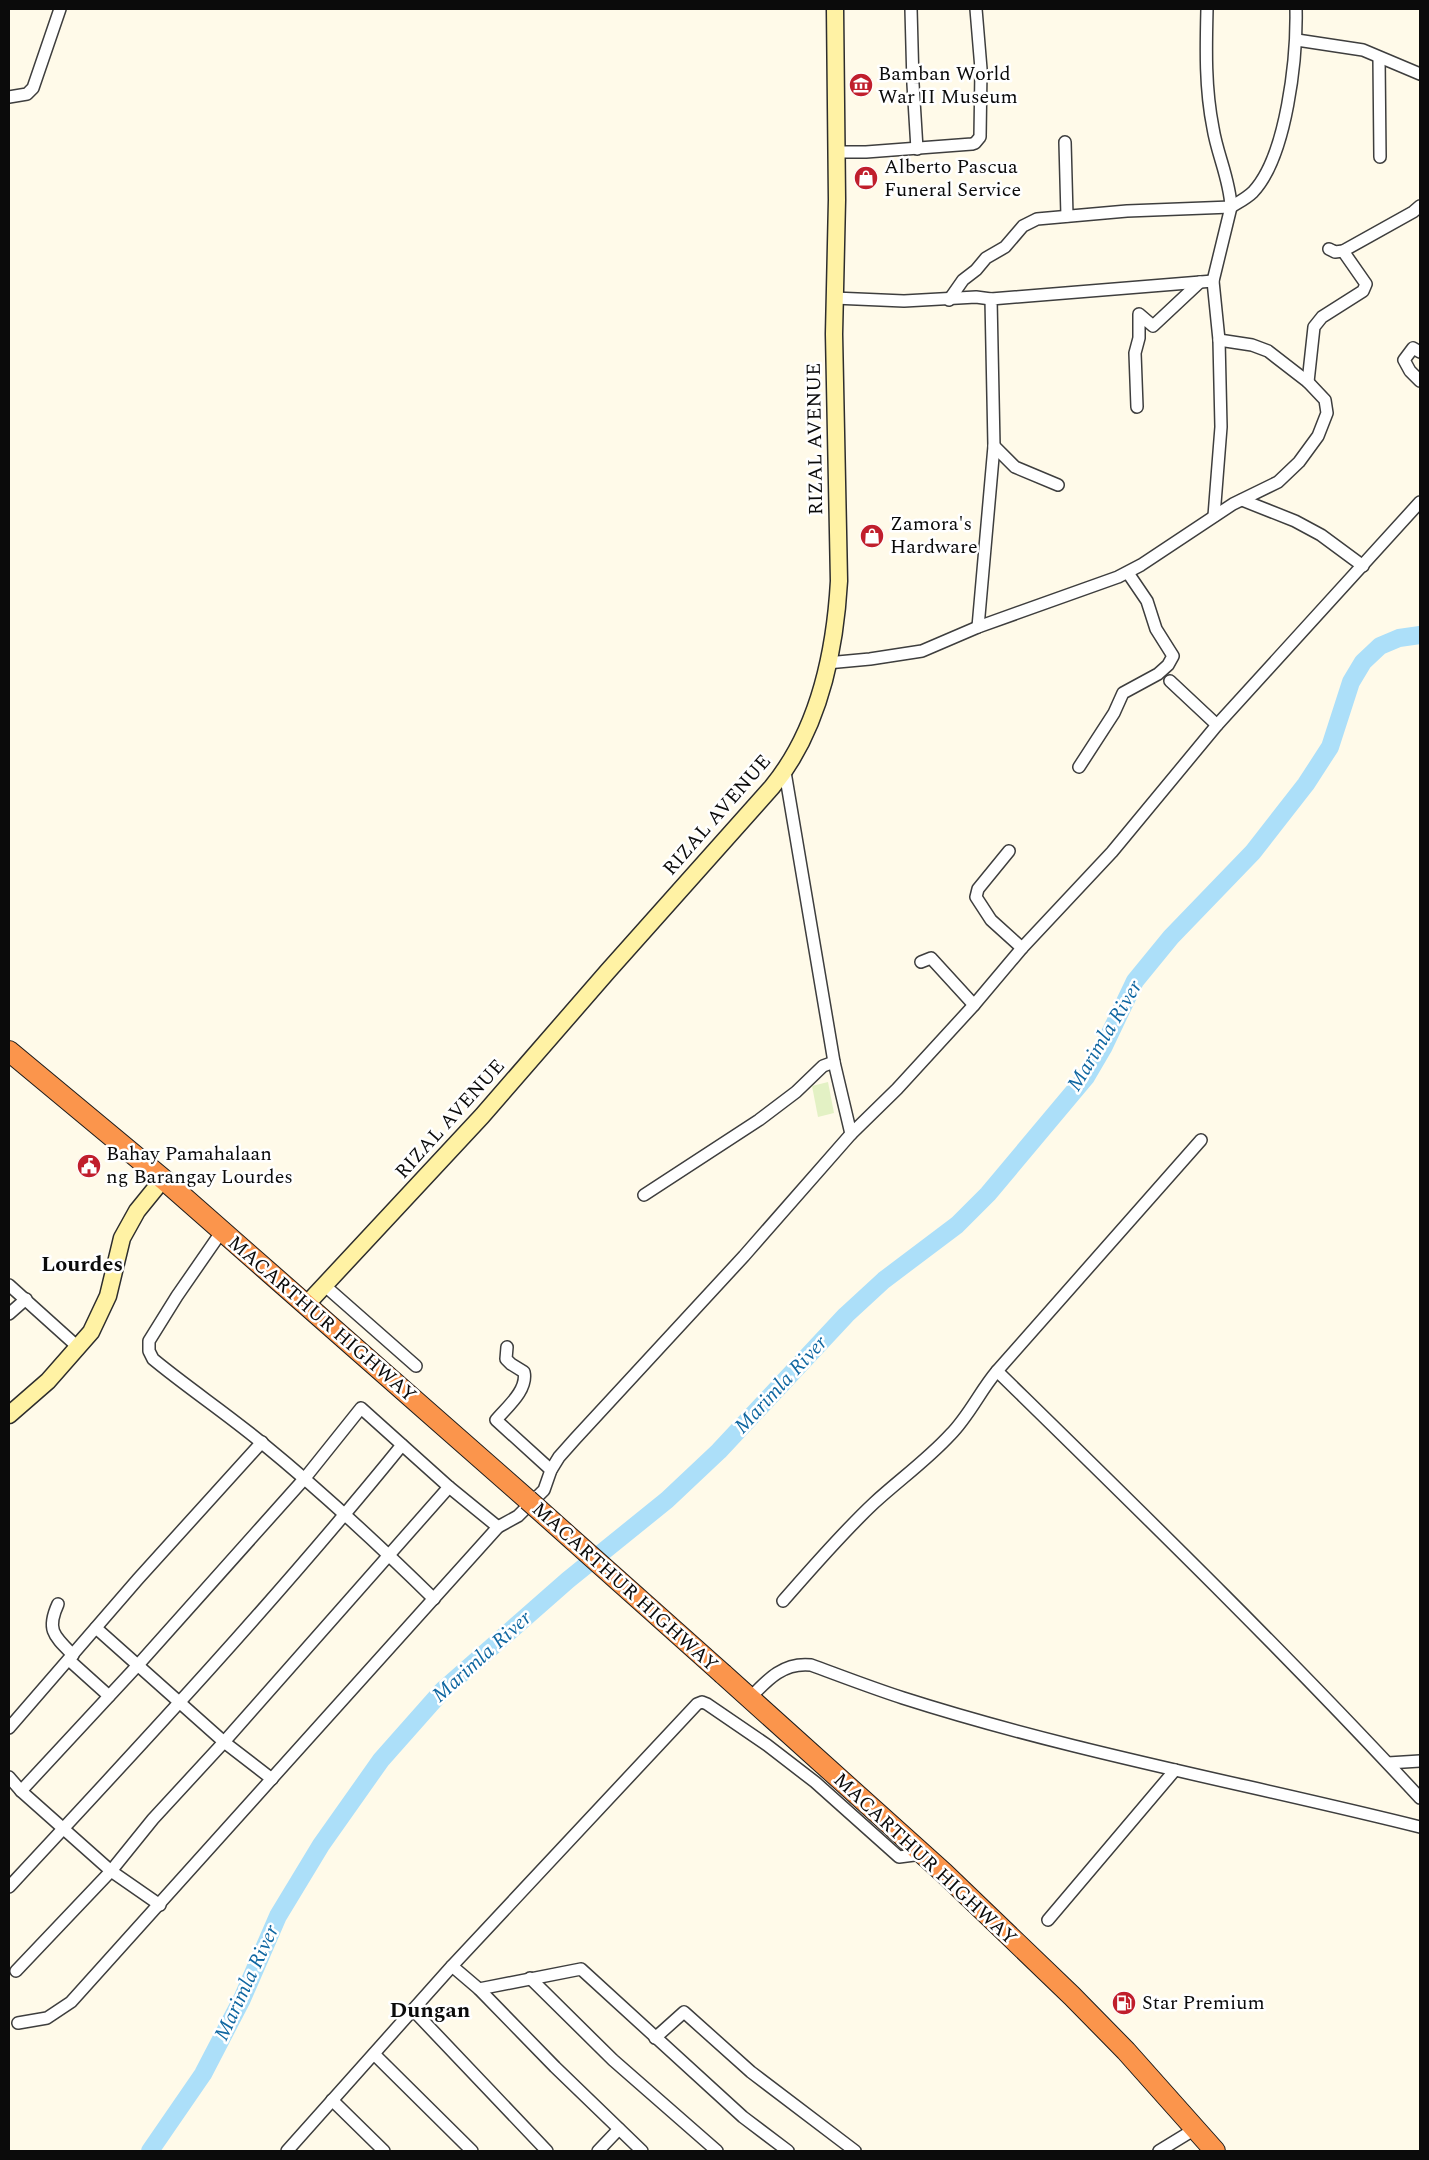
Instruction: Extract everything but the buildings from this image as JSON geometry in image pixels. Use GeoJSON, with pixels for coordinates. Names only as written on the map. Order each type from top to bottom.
{"type":"FeatureCollection","features":[{"type":"Feature","properties":{"kind":"highway","name":"MACARTHUR HIGHWAY"},"geometry":{"type":"LineString","coordinates":[[9,1051],[163,1179],[528,1500],[922,1854],[1065,1989],[1126,2051],[1215,2151]]}},
{"type":"Feature","properties":{"kind":"street"},"geometry":{"type":"LineString","coordinates":[[9,97],[26,94],[33,88],[60,9]]}},
{"type":"Feature","properties":{"kind":"street","name":"RIZAL AVENUE"},"geometry":{"type":"LineString","coordinates":[[306,1305],[482,1116],[785,772],[816,708],[838,605],[839,581],[834,298],[838,200],[835,9]]}},
{"type":"Feature","properties":{"kind":"street"},"geometry":{"type":"LineString","coordinates":[[911,9],[917,149]]}},
{"type":"Feature","properties":{"kind":"street"},"geometry":{"type":"LineString","coordinates":[[836,152],[917,149],[975,143],[980,137],[981,69],[976,9]]}},
{"type":"Feature","properties":{"kind":"street"},"geometry":{"type":"LineString","coordinates":[[1207,9],[1206,47],[1210,106],[1221,165],[1231,195],[1231,207],[1213,281],[1219,340],[1221,427],[1214,516]]}},
{"type":"Feature","properties":{"kind":"street"},"geometry":{"type":"LineString","coordinates":[[949,300],[963,280],[976,270],[986,258],[1005,247],[1024,226],[1037,219],[1183,207],[1231,207],[1254,191],[1264,176],[1279,142],[1290,86],[1296,40],[1296,9]]}},
{"type":"Feature","properties":{"kind":"street"},"geometry":{"type":"LineString","coordinates":[[1296,40],[1363,50],[1420,74]]}},
{"type":"Feature","properties":{"kind":"street"},"geometry":{"type":"LineString","coordinates":[[1379,58],[1380,157]]}},
{"type":"Feature","properties":{"kind":"street"},"geometry":{"type":"LineString","coordinates":[[1066,142],[1068,216]]}},
{"type":"Feature","properties":{"kind":"street"},"geometry":{"type":"LineString","coordinates":[[1329,249],[1335,252],[1344,251],[1413,212],[1420,206]]}},
{"type":"Feature","properties":{"kind":"street"},"geometry":{"type":"LineString","coordinates":[[1308,382],[1314,327],[1322,317],[1363,291],[1366,284],[1344,251]]}},
{"type":"Feature","properties":{"kind":"street"},"geometry":{"type":"LineString","coordinates":[[834,298],[949,300],[976,297],[991,299],[1213,281]]}},
{"type":"Feature","properties":{"kind":"street"},"geometry":{"type":"LineString","coordinates":[[1137,407],[1136,353],[1139,338],[1138,314],[1153,326],[1200,282]]}},
{"type":"Feature","properties":{"kind":"street"},"geometry":{"type":"LineString","coordinates":[[978,627],[994,446],[991,299]]}},
{"type":"Feature","properties":{"kind":"street"},"geometry":{"type":"LineString","coordinates":[[827,663],[922,651],[978,627],[1072,595],[1128,573],[1214,516],[1278,482],[1289,473],[1318,436],[1326,419],[1327,406],[1320,394],[1308,382],[1268,351],[1252,345],[1219,340]]}},
{"type":"Feature","properties":{"kind":"street"},"geometry":{"type":"LineString","coordinates":[[1420,352],[1414,348],[1404,360],[1410,371],[1420,381]]}},
{"type":"Feature","properties":{"kind":"street"},"geometry":{"type":"LineString","coordinates":[[994,446],[1015,467],[1058,485]]}},
{"type":"Feature","properties":{"kind":"street"},"geometry":{"type":"LineString","coordinates":[[1242,500],[1274,511],[1321,535],[1363,566]]}},
{"type":"Feature","properties":{"kind":"street"},"geometry":{"type":"LineString","coordinates":[[18,2023],[47,2018],[71,2002],[498,1527],[518,1516],[544,1490],[551,1470],[574,1439],[744,1256],[851,1134],[897,1089],[974,1005],[1022,948],[1112,852],[1217,726],[1420,502]]}},
{"type":"Feature","properties":{"kind":"street"},"geometry":{"type":"LineString","coordinates":[[1079,767],[1114,713],[1123,693],[1158,674],[1168,665],[1173,656],[1156,629],[1147,601],[1128,573]]}},
{"type":"Feature","properties":{"kind":"street"},"geometry":{"type":"LineString","coordinates":[[1170,681],[1217,726]]}},
{"type":"Feature","properties":{"kind":"street"},"geometry":{"type":"LineString","coordinates":[[785,772],[834,1062],[851,1134]]}},
{"type":"Feature","properties":{"kind":"street"},"geometry":{"type":"LineString","coordinates":[[1009,850],[978,889],[976,897],[991,920],[1022,948]]}},
{"type":"Feature","properties":{"kind":"street"},"geometry":{"type":"LineString","coordinates":[[921,962],[931,958],[935,960],[945,974],[974,1005]]}},
{"type":"Feature","properties":{"kind":"street"},"geometry":{"type":"LineString","coordinates":[[644,1195],[751,1126],[796,1092],[823,1066],[834,1062]]}},
{"type":"Feature","properties":{"kind":"street"},"geometry":{"type":"LineString","coordinates":[[783,1601],[874,1503],[950,1436],[975,1405],[982,1391],[997,1371],[1201,1140]]}},
{"type":"Feature","properties":{"kind":"street"},"geometry":{"type":"LineString","coordinates":[[9,1415],[48,1381],[79,1348],[91,1332],[101,1314],[113,1278],[122,1238],[129,1223],[163,1179]]}},
{"type":"Feature","properties":{"kind":"street"},"geometry":{"type":"LineString","coordinates":[[222,1231],[149,1340],[149,1351],[153,1359],[262,1442],[304,1478],[389,1554],[434,1600]]}},
{"type":"Feature","properties":{"kind":"street"},"geometry":{"type":"LineString","coordinates":[[9,1285],[79,1348]]}},
{"type":"Feature","properties":{"kind":"street"},"geometry":{"type":"LineString","coordinates":[[324,1285],[416,1366]]}},
{"type":"Feature","properties":{"kind":"street"},"geometry":{"type":"LineString","coordinates":[[9,1314],[26,1299]]}},
{"type":"Feature","properties":{"kind":"street"},"geometry":{"type":"LineString","coordinates":[[507,1347],[506,1359],[510,1364],[524,1372],[525,1379],[523,1388],[496,1420],[551,1470]]}},
{"type":"Feature","properties":{"kind":"street"},"geometry":{"type":"LineString","coordinates":[[997,1371],[1213,1582],[1420,1798]]}},
{"type":"Feature","properties":{"kind":"street"},"geometry":{"type":"LineString","coordinates":[[21,1791],[138,1665],[304,1478],[361,1408],[402,1446],[498,1527]]}},
{"type":"Feature","properties":{"kind":"street"},"geometry":{"type":"LineString","coordinates":[[9,1728],[262,1442]]}},
{"type":"Feature","properties":{"kind":"street"},"geometry":{"type":"LineString","coordinates":[[9,1887],[180,1701],[345,1515],[402,1446]]}},
{"type":"Feature","properties":{"kind":"street"},"geometry":{"type":"LineString","coordinates":[[16,1971],[111,1870],[154,1819],[450,1487]]}},
{"type":"Feature","properties":{"kind":"street"},"geometry":{"type":"LineString","coordinates":[[58,1604],[52,1617],[54,1636],[71,1657],[109,1696]]}},
{"type":"Feature","properties":{"kind":"street"},"geometry":{"type":"LineString","coordinates":[[96,1628],[224,1742],[272,1779]]}},
{"type":"Feature","properties":{"kind":"street"},"geometry":{"type":"LineString","coordinates":[[750,1698],[781,1670],[800,1664],[811,1665],[904,1698],[1022,1732],[1420,1827]]}},
{"type":"Feature","properties":{"kind":"street"},"geometry":{"type":"LineString","coordinates":[[303,2151],[291,2147],[452,1966],[700,1702],[707,1704],[767,1745],[814,1782],[899,1857],[922,1854]]}},
{"type":"Feature","properties":{"kind":"street"},"geometry":{"type":"LineString","coordinates":[[1388,1763],[1420,1761]]}},
{"type":"Feature","properties":{"kind":"street"},"geometry":{"type":"LineString","coordinates":[[1048,1920],[1175,1770]]}},
{"type":"Feature","properties":{"kind":"street"},"geometry":{"type":"LineString","coordinates":[[9,1777],[21,1791],[111,1870],[160,1905]]}},
{"type":"Feature","properties":{"kind":"street"},"geometry":{"type":"LineString","coordinates":[[452,1966],[479,1989],[555,2067],[642,2151]]}},
{"type":"Feature","properties":{"kind":"street"},"geometry":{"type":"LineString","coordinates":[[479,1989],[581,1969],[743,2116],[788,2151]]}},
{"type":"Feature","properties":{"kind":"street"},"geometry":{"type":"LineString","coordinates":[[530,1978],[613,2060],[717,2151]]}},
{"type":"Feature","properties":{"kind":"street"},"geometry":{"type":"LineString","coordinates":[[413,2010],[548,2151]]}},
{"type":"Feature","properties":{"kind":"street"},"geometry":{"type":"LineString","coordinates":[[655,2038],[684,2012],[751,2072],[855,2151]]}},
{"type":"Feature","properties":{"kind":"street"},"geometry":{"type":"LineString","coordinates":[[374,2054],[472,2151]]}},
{"type":"Feature","properties":{"kind":"street"},"geometry":{"type":"LineString","coordinates":[[332,2100],[384,2151]]}},
{"type":"Feature","properties":{"kind":"street"},"geometry":{"type":"LineString","coordinates":[[598,2151],[619,2129]]}},
{"type":"Feature","properties":{"kind":"street"},"geometry":{"type":"LineString","coordinates":[[1160,2151],[1195,2129]]}},
{"type":"Feature","properties":{"kind":"green space"},"geometry":{"type":"Polygon","coordinates":[[[828,1082],[834,1113],[818,1117],[812,1086],[828,1082]]]}},
{"type":"Feature","properties":{"kind":"waterway","name":"Marimla River"},"geometry":{"type":"LineString","coordinates":[[150,2151],[203,2074],[242,1999],[278,1916],[321,1845],[381,1760],[443,1690],[568,1580],[667,1500],[719,1451],[846,1315],[884,1280],[957,1225],[988,1194],[1086,1077],[1103,1048],[1135,981],[1171,937],[1253,852],[1306,784],[1330,747],[1351,682],[1363,662],[1380,646],[1399,638],[1420,635]]}},
{"type":"Feature","properties":{"kind":"place","name":"Bamban World War II Museum"},"geometry":{"type":"Point","coordinates":[861,85]}},
{"type":"Feature","properties":{"kind":"place","name":"Alberto Pascua Funeral Service"},"geometry":{"type":"Point","coordinates":[866,178]}},
{"type":"Feature","properties":{"kind":"place","name":"Zamora's Hardware"},"geometry":{"type":"Point","coordinates":[872,536]}},
{"type":"Feature","properties":{"kind":"place","name":"Bahay Pamahalaan ng Barangay Lourdes"},"geometry":{"type":"Point","coordinates":[89,1166]}},
{"type":"Feature","properties":{"kind":"place","name":"Star Premium"},"geometry":{"type":"Point","coordinates":[1124,2003]}},
{"type":"Feature","properties":{"kind":"district","name":"Lourdes"},"geometry":{"type":"Point","coordinates":[82,1264]}},
{"type":"Feature","properties":{"kind":"district","name":"Dungan"},"geometry":{"type":"Point","coordinates":[430,2010]}}]}
